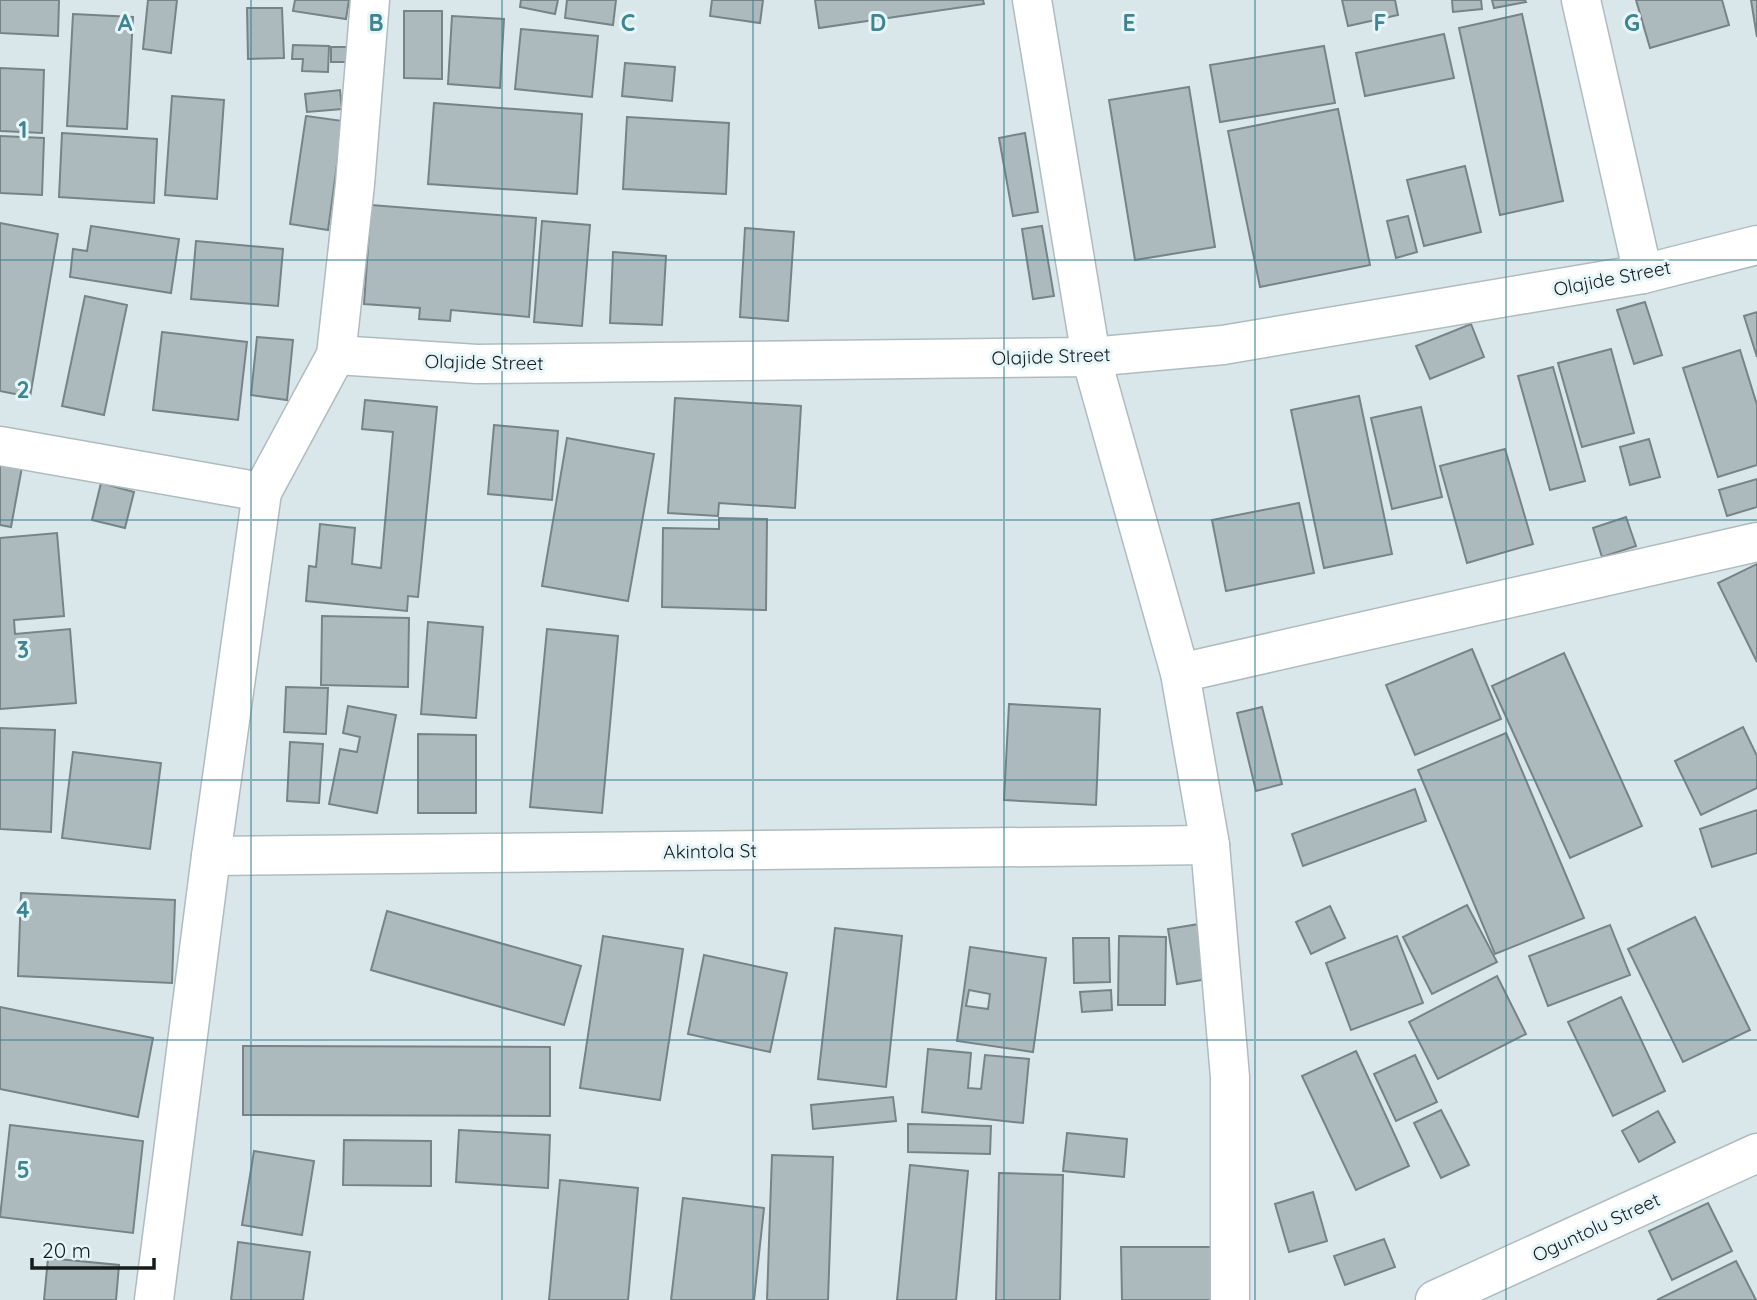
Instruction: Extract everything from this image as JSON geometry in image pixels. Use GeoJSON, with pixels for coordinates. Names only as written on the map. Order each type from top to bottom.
{"type":"FeatureCollection","features":[{"type":"Feature","properties":{"kind":"street"},"geometry":{"type":"LineString","coordinates":[[154,1300],[211,856],[262,492],[336,355],[355,184],[370,0]]}},
{"type":"Feature","properties":{"kind":"street"},"geometry":{"type":"LineString","coordinates":[[1032,0],[1091,357],[1180,673],[1210,845],[1230,1077],[1230,1300]]}},
{"type":"Feature","properties":{"kind":"street"},"geometry":{"type":"LineString","coordinates":[[1581,0],[1643,274]]}},
{"type":"Feature","properties":{"kind":"street","name":"Olajide Street"},"geometry":{"type":"LineString","coordinates":[[336,355],[477,364],[1091,357],[1223,345],[1643,274],[1757,245]]}},
{"type":"Feature","properties":{"kind":"street"},"geometry":{"type":"LineString","coordinates":[[0,446],[262,492]]}},
{"type":"Feature","properties":{"kind":"street"},"geometry":{"type":"LineString","coordinates":[[1180,673],[1757,542]]}},
{"type":"Feature","properties":{"kind":"street","name":"Akintola St"},"geometry":{"type":"LineString","coordinates":[[211,856],[1210,845]]}},
{"type":"Feature","properties":{"kind":"street","name":"Oguntolu Street"},"geometry":{"type":"LineString","coordinates":[[1435,1300],[1757,1153]]}},
{"type":"Feature","properties":{"kind":"building"},"geometry":{"type":"Polygon","coordinates":[[[0,0],[59,0],[58,36],[0,33],[0,0]]]}},
{"type":"Feature","properties":{"kind":"building"},"geometry":{"type":"Polygon","coordinates":[[[148,0],[177,0],[171,53],[143,49],[148,0]]]}},
{"type":"Feature","properties":{"kind":"building"},"geometry":{"type":"Polygon","coordinates":[[[295,0],[349,0],[346,19],[293,11],[295,0]]]}},
{"type":"Feature","properties":{"kind":"building"},"geometry":{"type":"Polygon","coordinates":[[[521,0],[558,0],[555,14],[520,7],[521,0]]]}},
{"type":"Feature","properties":{"kind":"building"},"geometry":{"type":"Polygon","coordinates":[[[567,0],[616,0],[613,25],[565,18],[567,0]]]}},
{"type":"Feature","properties":{"kind":"building"},"geometry":{"type":"Polygon","coordinates":[[[712,0],[763,0],[760,23],[710,16],[712,0]]]}},
{"type":"Feature","properties":{"kind":"building"},"geometry":{"type":"Polygon","coordinates":[[[815,0],[983,0],[984,4],[819,28],[815,0]]]}},
{"type":"Feature","properties":{"kind":"building"},"geometry":{"type":"Polygon","coordinates":[[[1342,0],[1395,0],[1398,15],[1348,26],[1342,0]]]}},
{"type":"Feature","properties":{"kind":"building"},"geometry":{"type":"Polygon","coordinates":[[[1452,0],[1481,0],[1482,9],[1453,12],[1452,0]]]}},
{"type":"Feature","properties":{"kind":"building"},"geometry":{"type":"Polygon","coordinates":[[[1492,0],[1525,0],[1526,2],[1494,8],[1492,0]]]}},
{"type":"Feature","properties":{"kind":"building"},"geometry":{"type":"Polygon","coordinates":[[[1636,0],[1722,0],[1729,25],[1650,48],[1636,0]]]}},
{"type":"Feature","properties":{"kind":"building"},"geometry":{"type":"Polygon","coordinates":[[[1751,0],[1757,0],[1757,37],[1751,0]]]}},
{"type":"Feature","properties":{"kind":"building"},"geometry":{"type":"Polygon","coordinates":[[[247,8],[282,8],[284,58],[248,59],[247,8]]]}},
{"type":"Feature","properties":{"kind":"building"},"geometry":{"type":"Polygon","coordinates":[[[404,11],[442,11],[442,79],[404,78],[404,11]]]}},
{"type":"Feature","properties":{"kind":"building"},"geometry":{"type":"Polygon","coordinates":[[[73,14],[133,17],[127,129],[67,126],[73,14]]]}},
{"type":"Feature","properties":{"kind":"building"},"geometry":{"type":"Polygon","coordinates":[[[1522,14],[1563,201],[1500,215],[1459,28],[1522,14]]]}},
{"type":"Feature","properties":{"kind":"building"},"geometry":{"type":"Polygon","coordinates":[[[452,16],[504,19],[500,88],[448,84],[452,16]]]}},
{"type":"Feature","properties":{"kind":"building"},"geometry":{"type":"Polygon","coordinates":[[[521,29],[598,36],[592,97],[515,89],[521,29]]]}},
{"type":"Feature","properties":{"kind":"building"},"geometry":{"type":"Polygon","coordinates":[[[1444,34],[1454,78],[1365,96],[1356,53],[1444,34]]]}},
{"type":"Feature","properties":{"kind":"building"},"geometry":{"type":"Polygon","coordinates":[[[293,45],[329,46],[328,72],[302,71],[303,59],[292,59],[293,45]]]}},
{"type":"Feature","properties":{"kind":"building"},"geometry":{"type":"Polygon","coordinates":[[[1324,46],[1335,103],[1220,122],[1210,65],[1324,46]]]}},
{"type":"Feature","properties":{"kind":"building"},"geometry":{"type":"Polygon","coordinates":[[[331,47],[351,47],[351,62],[331,62],[331,47]]]}},
{"type":"Feature","properties":{"kind":"building"},"geometry":{"type":"Polygon","coordinates":[[[625,63],[675,67],[672,101],[622,96],[625,63]]]}},
{"type":"Feature","properties":{"kind":"building"},"geometry":{"type":"Polygon","coordinates":[[[0,68],[44,70],[42,133],[0,131],[0,68]]]}},
{"type":"Feature","properties":{"kind":"building"},"geometry":{"type":"Polygon","coordinates":[[[1189,87],[1215,247],[1135,260],[1109,100],[1189,87]]]}},
{"type":"Feature","properties":{"kind":"building"},"geometry":{"type":"Polygon","coordinates":[[[340,90],[342,109],[307,112],[305,94],[340,90]]]}},
{"type":"Feature","properties":{"kind":"building"},"geometry":{"type":"Polygon","coordinates":[[[172,96],[224,100],[217,199],[165,195],[172,96]]]}},
{"type":"Feature","properties":{"kind":"building"},"geometry":{"type":"Polygon","coordinates":[[[434,103],[582,114],[577,194],[428,184],[434,103]]]}},
{"type":"Feature","properties":{"kind":"building"},"geometry":{"type":"Polygon","coordinates":[[[1338,109],[1370,265],[1260,287],[1228,131],[1338,109]]]}},
{"type":"Feature","properties":{"kind":"building"},"geometry":{"type":"Polygon","coordinates":[[[306,116],[343,121],[328,230],[290,224],[306,116]]]}},
{"type":"Feature","properties":{"kind":"building"},"geometry":{"type":"Polygon","coordinates":[[[627,117],[729,123],[726,194],[623,189],[627,117]]]}},
{"type":"Feature","properties":{"kind":"building"},"geometry":{"type":"Polygon","coordinates":[[[62,133],[157,139],[154,203],[59,197],[62,133]]]}},
{"type":"Feature","properties":{"kind":"building"},"geometry":{"type":"Polygon","coordinates":[[[1025,133],[1038,212],[1013,216],[999,138],[1025,133]]]}},
{"type":"Feature","properties":{"kind":"building"},"geometry":{"type":"Polygon","coordinates":[[[0,136],[44,138],[42,195],[0,193],[0,136]]]}},
{"type":"Feature","properties":{"kind":"building"},"geometry":{"type":"Polygon","coordinates":[[[1465,166],[1481,232],[1424,246],[1407,180],[1465,166]]]}},
{"type":"Feature","properties":{"kind":"building"},"geometry":{"type":"Polygon","coordinates":[[[371,205],[536,218],[529,317],[451,310],[450,321],[419,319],[420,308],[364,304],[371,205]]]}},
{"type":"Feature","properties":{"kind":"building"},"geometry":{"type":"Polygon","coordinates":[[[1408,216],[1417,252],[1396,258],[1387,221],[1408,216]]]}},
{"type":"Feature","properties":{"kind":"building"},"geometry":{"type":"Polygon","coordinates":[[[542,221],[590,225],[582,326],[534,322],[542,221]]]}},
{"type":"Feature","properties":{"kind":"building"},"geometry":{"type":"Polygon","coordinates":[[[0,223],[58,234],[30,397],[0,391],[0,223]]]}},
{"type":"Feature","properties":{"kind":"building"},"geometry":{"type":"Polygon","coordinates":[[[91,226],[179,239],[171,293],[70,277],[73,249],[87,251],[91,226]]]}},
{"type":"Feature","properties":{"kind":"building"},"geometry":{"type":"Polygon","coordinates":[[[1042,226],[1054,296],[1033,299],[1022,229],[1042,226]]]}},
{"type":"Feature","properties":{"kind":"building"},"geometry":{"type":"Polygon","coordinates":[[[745,228],[794,232],[788,321],[740,317],[745,228]]]}},
{"type":"Feature","properties":{"kind":"building"},"geometry":{"type":"Polygon","coordinates":[[[196,241],[283,249],[278,306],[191,299],[196,241]]]}},
{"type":"Feature","properties":{"kind":"building"},"geometry":{"type":"Polygon","coordinates":[[[613,252],[666,256],[662,325],[610,323],[613,252]]]}},
{"type":"Feature","properties":{"kind":"building"},"geometry":{"type":"Polygon","coordinates":[[[85,296],[127,305],[104,415],[62,406],[85,296]]]}},
{"type":"Feature","properties":{"kind":"building"},"geometry":{"type":"Polygon","coordinates":[[[1645,302],[1662,355],[1634,364],[1617,310],[1645,302]]]}},
{"type":"Feature","properties":{"kind":"building"},"geometry":{"type":"Polygon","coordinates":[[[1757,312],[1757,357],[1744,316],[1757,312]]]}},
{"type":"Feature","properties":{"kind":"building"},"geometry":{"type":"Polygon","coordinates":[[[1471,324],[1484,357],[1430,379],[1416,346],[1471,324]]]}},
{"type":"Feature","properties":{"kind":"building"},"geometry":{"type":"Polygon","coordinates":[[[162,332],[247,342],[238,420],[153,410],[162,332]]]}},
{"type":"Feature","properties":{"kind":"building"},"geometry":{"type":"Polygon","coordinates":[[[257,337],[293,340],[287,400],[251,395],[257,337]]]}},
{"type":"Feature","properties":{"kind":"building"},"geometry":{"type":"Polygon","coordinates":[[[1611,349],[1634,433],[1582,447],[1558,363],[1611,349]]]}},
{"type":"Feature","properties":{"kind":"building"},"geometry":{"type":"Polygon","coordinates":[[[1740,350],[1757,405],[1757,465],[1718,477],[1683,368],[1740,350]]]}},
{"type":"Feature","properties":{"kind":"building"},"geometry":{"type":"Polygon","coordinates":[[[1553,367],[1585,481],[1550,490],[1518,376],[1553,367]]]}},
{"type":"Feature","properties":{"kind":"building"},"geometry":{"type":"Polygon","coordinates":[[[1359,396],[1392,554],[1324,568],[1291,410],[1359,396]]]}},
{"type":"Feature","properties":{"kind":"building"},"geometry":{"type":"Polygon","coordinates":[[[675,398],[801,406],[795,508],[719,503],[718,516],[668,513],[675,398]]]}},
{"type":"Feature","properties":{"kind":"building"},"geometry":{"type":"Polygon","coordinates":[[[365,400],[437,407],[418,597],[408,596],[407,611],[306,601],[309,566],[316,567],[320,524],[355,528],[352,564],[381,568],[393,432],[362,429],[365,400]]]}},
{"type":"Feature","properties":{"kind":"building"},"geometry":{"type":"Polygon","coordinates":[[[1421,407],[1442,497],[1392,509],[1371,418],[1421,407]]]}},
{"type":"Feature","properties":{"kind":"building"},"geometry":{"type":"Polygon","coordinates":[[[494,425],[558,431],[552,500],[488,494],[494,425]]]}},
{"type":"Feature","properties":{"kind":"building"},"geometry":{"type":"Polygon","coordinates":[[[567,438],[654,454],[628,601],[542,586],[567,438]]]}},
{"type":"Feature","properties":{"kind":"building"},"geometry":{"type":"Polygon","coordinates":[[[1649,439],[1660,477],[1630,485],[1620,447],[1649,439]]]}},
{"type":"Feature","properties":{"kind":"building"},"geometry":{"type":"Polygon","coordinates":[[[1505,449],[1533,544],[1467,563],[1440,466],[1505,449]]]}},
{"type":"Feature","properties":{"kind":"building"},"geometry":{"type":"Polygon","coordinates":[[[0,463],[22,467],[11,527],[0,525],[0,463]]]}},
{"type":"Feature","properties":{"kind":"building"},"geometry":{"type":"Polygon","coordinates":[[[1757,479],[1757,507],[1727,516],[1719,490],[1757,479]]]}},
{"type":"Feature","properties":{"kind":"building"},"geometry":{"type":"Polygon","coordinates":[[[101,483],[134,492],[125,528],[92,520],[101,483]]]}},
{"type":"Feature","properties":{"kind":"building"},"geometry":{"type":"Polygon","coordinates":[[[1299,503],[1314,573],[1226,591],[1212,520],[1299,503]]]}},
{"type":"Feature","properties":{"kind":"building"},"geometry":{"type":"Polygon","coordinates":[[[1626,517],[1636,546],[1602,557],[1593,528],[1626,517]]]}},
{"type":"Feature","properties":{"kind":"building"},"geometry":{"type":"Polygon","coordinates":[[[719,518],[767,519],[766,610],[662,607],[663,528],[719,529],[719,518]]]}},
{"type":"Feature","properties":{"kind":"building"},"geometry":{"type":"Polygon","coordinates":[[[57,533],[64,616],[14,620],[15,634],[70,629],[76,703],[0,709],[0,538],[57,533]]]}},
{"type":"Feature","properties":{"kind":"building"},"geometry":{"type":"Polygon","coordinates":[[[1757,564],[1757,662],[1718,583],[1757,564]]]}},
{"type":"Feature","properties":{"kind":"building"},"geometry":{"type":"Polygon","coordinates":[[[322,616],[409,618],[408,687],[321,685],[322,616]]]}},
{"type":"Feature","properties":{"kind":"building"},"geometry":{"type":"Polygon","coordinates":[[[428,622],[483,627],[476,718],[421,714],[428,622]]]}},
{"type":"Feature","properties":{"kind":"building"},"geometry":{"type":"Polygon","coordinates":[[[547,629],[618,636],[602,813],[530,807],[547,629]]]}},
{"type":"Feature","properties":{"kind":"building"},"geometry":{"type":"Polygon","coordinates":[[[1472,649],[1501,719],[1415,755],[1386,685],[1472,649]]]}},
{"type":"Feature","properties":{"kind":"building"},"geometry":{"type":"Polygon","coordinates":[[[1564,653],[1642,826],[1570,858],[1492,686],[1564,653]]]}},
{"type":"Feature","properties":{"kind":"building"},"geometry":{"type":"Polygon","coordinates":[[[286,687],[328,688],[326,734],[284,732],[286,687]]]}},
{"type":"Feature","properties":{"kind":"building"},"geometry":{"type":"Polygon","coordinates":[[[1009,704],[1100,709],[1096,805],[1004,800],[1009,704]]]}},
{"type":"Feature","properties":{"kind":"building"},"geometry":{"type":"Polygon","coordinates":[[[348,706],[396,715],[377,813],[329,804],[340,749],[357,752],[360,737],[343,733],[348,706]]]}},
{"type":"Feature","properties":{"kind":"building"},"geometry":{"type":"Polygon","coordinates":[[[1262,707],[1282,784],[1256,791],[1237,713],[1262,707]]]}},
{"type":"Feature","properties":{"kind":"building"},"geometry":{"type":"Polygon","coordinates":[[[1743,727],[1757,756],[1757,788],[1701,815],[1675,761],[1743,727]]]}},
{"type":"Feature","properties":{"kind":"building"},"geometry":{"type":"Polygon","coordinates":[[[0,728],[55,730],[51,832],[0,829],[0,728]]]}},
{"type":"Feature","properties":{"kind":"building"},"geometry":{"type":"Polygon","coordinates":[[[1506,733],[1584,918],[1495,954],[1418,770],[1506,733]]]}},
{"type":"Feature","properties":{"kind":"building"},"geometry":{"type":"Polygon","coordinates":[[[418,734],[476,735],[476,813],[418,813],[418,734]]]}},
{"type":"Feature","properties":{"kind":"building"},"geometry":{"type":"Polygon","coordinates":[[[290,742],[323,744],[319,803],[287,801],[290,742]]]}},
{"type":"Feature","properties":{"kind":"building"},"geometry":{"type":"Polygon","coordinates":[[[73,752],[161,763],[150,849],[62,838],[73,752]]]}},
{"type":"Feature","properties":{"kind":"building"},"geometry":{"type":"Polygon","coordinates":[[[1415,789],[1426,821],[1303,866],[1292,834],[1415,789]]]}},
{"type":"Feature","properties":{"kind":"building"},"geometry":{"type":"Polygon","coordinates":[[[1757,810],[1757,853],[1712,867],[1700,829],[1757,810]]]}},
{"type":"Feature","properties":{"kind":"building"},"geometry":{"type":"Polygon","coordinates":[[[21,893],[175,900],[172,983],[18,976],[21,893]]]}},
{"type":"Feature","properties":{"kind":"building"},"geometry":{"type":"Polygon","coordinates":[[[1467,905],[1497,962],[1432,994],[1403,937],[1467,905]]]}},
{"type":"Feature","properties":{"kind":"building"},"geometry":{"type":"Polygon","coordinates":[[[1330,906],[1345,938],[1311,954],[1296,922],[1330,906]]]}},
{"type":"Feature","properties":{"kind":"building"},"geometry":{"type":"Polygon","coordinates":[[[387,911],[581,966],[564,1025],[371,970],[387,911]]]}},
{"type":"Feature","properties":{"kind":"building"},"geometry":{"type":"Polygon","coordinates":[[[1695,917],[1750,1030],[1683,1062],[1628,949],[1695,917]]]}},
{"type":"Feature","properties":{"kind":"building"},"geometry":{"type":"Polygon","coordinates":[[[1199,924],[1208,979],[1177,984],[1168,929],[1199,924]]]}},
{"type":"Feature","properties":{"kind":"building"},"geometry":{"type":"Polygon","coordinates":[[[1610,925],[1630,975],[1548,1006],[1529,956],[1610,925]]]}},
{"type":"Feature","properties":{"kind":"building"},"geometry":{"type":"Polygon","coordinates":[[[835,928],[902,936],[886,1087],[818,1079],[835,928]]]}},
{"type":"Feature","properties":{"kind":"building"},"geometry":{"type":"Polygon","coordinates":[[[603,936],[683,949],[660,1100],[580,1088],[603,936]]]}},
{"type":"Feature","properties":{"kind":"building"},"geometry":{"type":"Polygon","coordinates":[[[1119,936],[1166,937],[1165,1005],[1118,1005],[1119,936]]]}},
{"type":"Feature","properties":{"kind":"building"},"geometry":{"type":"Polygon","coordinates":[[[1397,936],[1423,1003],[1351,1030],[1326,963],[1397,936]]]}},
{"type":"Feature","properties":{"kind":"building"},"geometry":{"type":"Polygon","coordinates":[[[1073,938],[1109,938],[1110,982],[1074,983],[1073,938]]]}},
{"type":"Feature","properties":{"kind":"building"},"geometry":{"type":"Polygon","coordinates":[[[970,947],[1046,958],[1033,1052],[957,1041],[970,947]],[[969,990],[966,1006],[988,1009],[990,994],[969,990]]]}},
{"type":"Feature","properties":{"kind":"building"},"geometry":{"type":"Polygon","coordinates":[[[704,955],[787,973],[770,1052],[688,1034],[704,955]]]}},
{"type":"Feature","properties":{"kind":"building"},"geometry":{"type":"Polygon","coordinates":[[[1497,976],[1526,1034],[1438,1079],[1409,1022],[1497,976]]]}},
{"type":"Feature","properties":{"kind":"building"},"geometry":{"type":"Polygon","coordinates":[[[1111,990],[1112,1010],[1082,1012],[1080,992],[1111,990]]]}},
{"type":"Feature","properties":{"kind":"building"},"geometry":{"type":"Polygon","coordinates":[[[1621,997],[1665,1091],[1613,1116],[1568,1022],[1621,997]]]}},
{"type":"Feature","properties":{"kind":"building"},"geometry":{"type":"Polygon","coordinates":[[[0,1007],[153,1038],[138,1117],[0,1089],[0,1007]]]}},
{"type":"Feature","properties":{"kind":"building"},"geometry":{"type":"Polygon","coordinates":[[[243,1046],[550,1047],[550,1116],[243,1115],[243,1046]]]}},
{"type":"Feature","properties":{"kind":"building"},"geometry":{"type":"Polygon","coordinates":[[[928,1049],[971,1053],[968,1088],[981,1089],[985,1055],[1029,1059],[1023,1123],[922,1112],[928,1049]]]}},
{"type":"Feature","properties":{"kind":"building"},"geometry":{"type":"Polygon","coordinates":[[[1356,1051],[1409,1166],[1356,1190],[1302,1076],[1356,1051]]]}},
{"type":"Feature","properties":{"kind":"building"},"geometry":{"type":"Polygon","coordinates":[[[1415,1055],[1437,1102],[1396,1121],[1374,1074],[1415,1055]]]}},
{"type":"Feature","properties":{"kind":"building"},"geometry":{"type":"Polygon","coordinates":[[[893,1097],[896,1121],[813,1129],[811,1105],[893,1097]]]}},
{"type":"Feature","properties":{"kind":"building"},"geometry":{"type":"Polygon","coordinates":[[[1441,1110],[1469,1165],[1441,1178],[1414,1123],[1441,1110]]]}},
{"type":"Feature","properties":{"kind":"building"},"geometry":{"type":"Polygon","coordinates":[[[1658,1111],[1675,1142],[1639,1162],[1622,1131],[1658,1111]]]}},
{"type":"Feature","properties":{"kind":"building"},"geometry":{"type":"Polygon","coordinates":[[[908,1124],[991,1126],[990,1154],[908,1152],[908,1124]]]}},
{"type":"Feature","properties":{"kind":"building"},"geometry":{"type":"Polygon","coordinates":[[[10,1125],[143,1141],[133,1233],[0,1217],[10,1125]]]}},
{"type":"Feature","properties":{"kind":"building"},"geometry":{"type":"Polygon","coordinates":[[[459,1130],[550,1135],[548,1188],[456,1182],[459,1130]]]}},
{"type":"Feature","properties":{"kind":"building"},"geometry":{"type":"Polygon","coordinates":[[[1067,1133],[1127,1139],[1124,1177],[1063,1171],[1067,1133]]]}},
{"type":"Feature","properties":{"kind":"building"},"geometry":{"type":"Polygon","coordinates":[[[344,1140],[431,1141],[431,1186],[343,1185],[344,1140]]]}},
{"type":"Feature","properties":{"kind":"building"},"geometry":{"type":"Polygon","coordinates":[[[254,1151],[314,1161],[302,1235],[242,1225],[254,1151]]]}},
{"type":"Feature","properties":{"kind":"building"},"geometry":{"type":"Polygon","coordinates":[[[772,1155],[833,1157],[828,1300],[767,1300],[772,1155]]]}},
{"type":"Feature","properties":{"kind":"building"},"geometry":{"type":"Polygon","coordinates":[[[910,1165],[968,1171],[956,1300],[897,1300],[910,1165]]]}},
{"type":"Feature","properties":{"kind":"building"},"geometry":{"type":"Polygon","coordinates":[[[999,1173],[1063,1175],[1060,1300],[996,1300],[999,1173]]]}},
{"type":"Feature","properties":{"kind":"building"},"geometry":{"type":"Polygon","coordinates":[[[560,1180],[638,1188],[628,1300],[549,1300],[560,1180]]]}},
{"type":"Feature","properties":{"kind":"building"},"geometry":{"type":"Polygon","coordinates":[[[1313,1192],[1327,1241],[1289,1252],[1275,1204],[1313,1192]]]}},
{"type":"Feature","properties":{"kind":"building"},"geometry":{"type":"Polygon","coordinates":[[[683,1198],[764,1208],[754,1300],[671,1300],[683,1198]]]}},
{"type":"Feature","properties":{"kind":"building"},"geometry":{"type":"Polygon","coordinates":[[[1708,1203],[1732,1251],[1672,1280],[1649,1231],[1708,1203]]]}},
{"type":"Feature","properties":{"kind":"building"},"geometry":{"type":"Polygon","coordinates":[[[1384,1239],[1395,1267],[1345,1285],[1334,1256],[1384,1239]]]}},
{"type":"Feature","properties":{"kind":"building"},"geometry":{"type":"Polygon","coordinates":[[[238,1242],[310,1252],[303,1300],[231,1300],[238,1242]]]}},
{"type":"Feature","properties":{"kind":"building"},"geometry":{"type":"Polygon","coordinates":[[[1121,1247],[1213,1247],[1214,1300],[1122,1300],[1121,1247]]]}},
{"type":"Feature","properties":{"kind":"building"},"geometry":{"type":"Polygon","coordinates":[[[48,1258],[119,1265],[116,1300],[44,1300],[48,1258]]]}},
{"type":"Feature","properties":{"kind":"building"},"geometry":{"type":"Polygon","coordinates":[[[1736,1261],[1756,1300],[1657,1300],[1736,1261]]]}}]}
